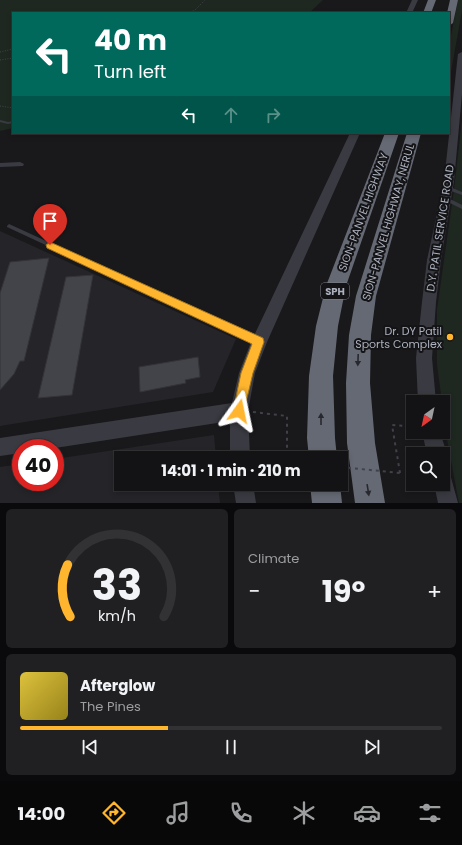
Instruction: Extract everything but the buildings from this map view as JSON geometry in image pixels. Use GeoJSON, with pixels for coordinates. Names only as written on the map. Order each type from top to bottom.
{"type":"FeatureCollection","features":[{"type":"Feature","properties":{"kind":"highway"},"geometry":{"type":"LineString","coordinates":[[427,12],[432,0]]}},
{"type":"Feature","properties":{"kind":"highway"},"geometry":{"type":"LineString","coordinates":[[436,12],[439,0]]}},
{"type":"Feature","properties":{"kind":"highway"},"geometry":{"type":"LineString","coordinates":[[443,12],[446,0]]}},
{"type":"Feature","properties":{"kind":"highway"},"geometry":{"type":"LineString","coordinates":[[450,18],[454,0]]}},
{"type":"Feature","properties":{"kind":"highway","name":"SION-PANVEL HIGHWAY"},"geometry":{"type":"LineString","coordinates":[[322,451],[321,438],[322,376],[327,326],[336,286],[392,134]]}},
{"type":"Feature","properties":{"kind":"highway","name":"SION-PANVEL HIGHWAY, NERUL"},"geometry":{"type":"LineString","coordinates":[[370,503],[361,436],[358,383],[360,335],[366,296],[414,134]]}},
{"type":"Feature","properties":{"kind":"highway"},"geometry":{"type":"LineString","coordinates":[[326,491],[327,503]]}},
{"type":"Feature","properties":{"kind":"street"},"geometry":{"type":"LineString","coordinates":[[409,12],[413,0]]}},
{"type":"Feature","properties":{"kind":"street","name":"D.Y. PATIL SERVICE ROAD"},"geometry":{"type":"LineString","coordinates":[[427,395],[424,358],[428,302],[434,260],[447,194],[461,83],[462,54]]}},
{"type":"Feature","properties":{"kind":"street"},"geometry":{"type":"LineString","coordinates":[[240,451],[239,411],[247,373],[259,342],[354,134]]}},
{"type":"Feature","properties":{"kind":"street"},"geometry":{"type":"LineString","coordinates":[[0,165],[20,164]]}},
{"type":"Feature","properties":{"kind":"street"},"geometry":{"type":"LineString","coordinates":[[0,447],[239,411]]}},
{"type":"Feature","properties":{"kind":"street"},"geometry":{"type":"LineString","coordinates":[[245,491],[246,503]]}},
{"type":"Feature","properties":{"kind":"street"},"geometry":{"type":"LineString","coordinates":[[445,491],[448,503]]}},
{"type":"Feature","properties":{"kind":"lane"},"geometry":{"type":"LineString","coordinates":[[0,121],[12,122]]}},
{"type":"Feature","properties":{"kind":"lane"},"geometry":{"type":"LineString","coordinates":[[447,194],[462,194]]}},
{"type":"Feature","properties":{"kind":"lane"},"geometry":{"type":"LineString","coordinates":[[447,194],[462,207]]}},
{"type":"Feature","properties":{"kind":"lane"},"geometry":{"type":"LineString","coordinates":[[9,226],[259,342]]}},
{"type":"Feature","properties":{"kind":"path"},"geometry":{"type":"LineString","coordinates":[[190,12],[195,10],[204,0]]}},
{"type":"Feature","properties":{"kind":"path"},"geometry":{"type":"LineString","coordinates":[[0,52],[12,49]]}},
{"type":"Feature","properties":{"kind":"path"},"geometry":{"type":"LineString","coordinates":[[0,60],[12,58]]}},
{"type":"Feature","properties":{"kind":"path"},"geometry":{"type":"LineString","coordinates":[[0,106],[12,108]]}},
{"type":"Feature","properties":{"kind":"path"},"geometry":{"type":"LineString","coordinates":[[239,411],[287,416],[287,451]]}},
{"type":"Feature","properties":{"kind":"path"},"geometry":{"type":"LineString","coordinates":[[348,468],[400,473],[392,425],[406,426]]}},
{"type":"Feature","properties":{"kind":"shaded area"},"geometry":{"type":"Polygon","coordinates":[[[0,0],[323,0],[310,12],[12,12],[12,128],[0,131],[0,0]]]}},
{"type":"Feature","properties":{"kind":"shaded area"},"geometry":{"type":"Polygon","coordinates":[[[458,0],[462,0],[462,10],[451,72],[450,40],[458,0]]]}},
{"type":"Feature","properties":{"kind":"shaded area","name":"Dr. DY Patil Sports Complex"},"geometry":{"type":"Polygon","coordinates":[[[462,120],[462,503],[459,503],[450,455],[450,447],[448,447],[447,439],[450,439],[450,395],[441,395],[437,364],[437,310],[454,190],[462,120]]]}},
{"type":"Feature","properties":{"kind":"shaded area"},"geometry":{"type":"Polygon","coordinates":[[[0,231],[236,339],[213,392],[0,426],[0,231]]]}},
{"type":"Feature","properties":{"kind":"shaded area"},"geometry":{"type":"Polygon","coordinates":[[[214,435],[215,451],[114,451],[114,491],[219,491],[220,503],[0,503],[0,467],[12,465],[12,491],[64,491],[64,458],[214,435]]]}},
{"type":"Feature","properties":{"kind":"place","name":"Dr. DY Patil Sports Complex"},"geometry":{"type":"Point","coordinates":[450,337]}},
{"type":"Feature","properties":{"kind":"route"},"geometry":{"type":"LineString","coordinates":[[50,245],[259,342],[247,373],[239,411]]}}]}
